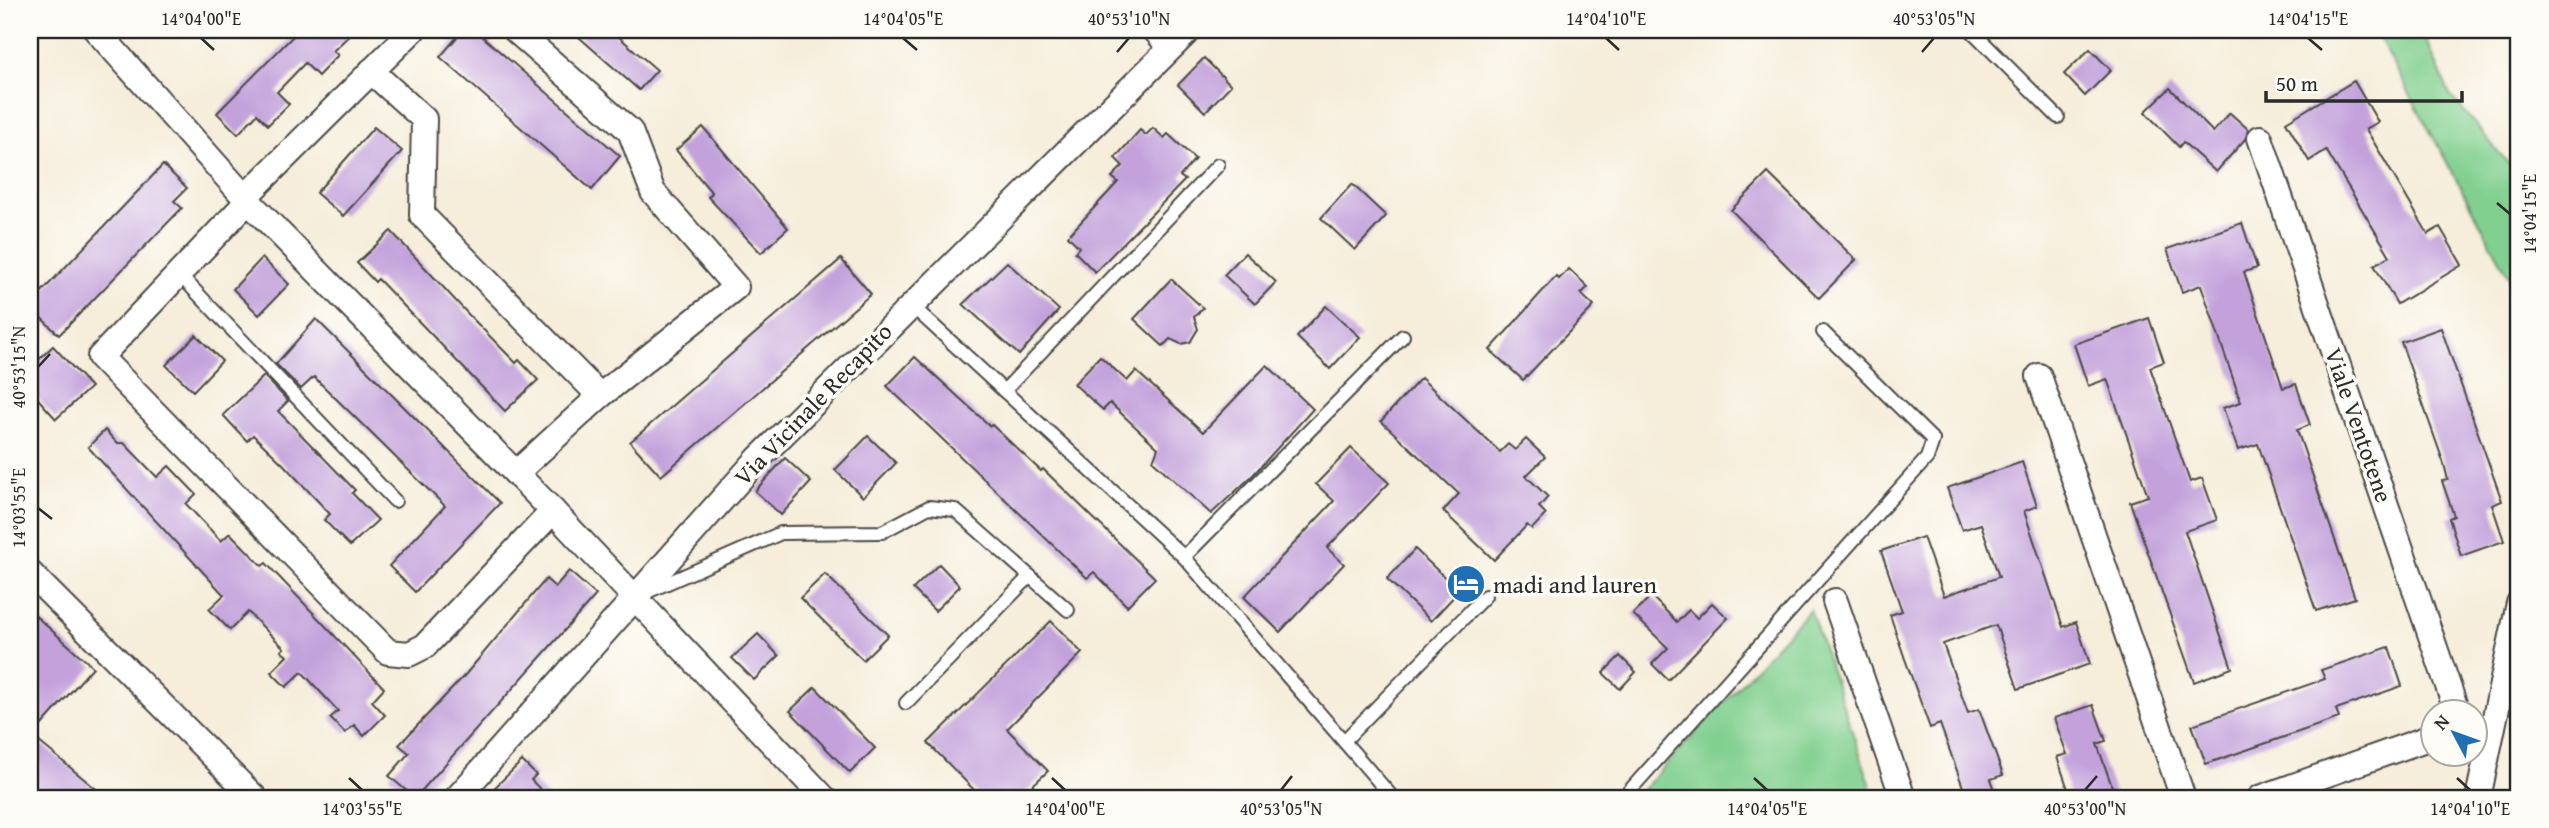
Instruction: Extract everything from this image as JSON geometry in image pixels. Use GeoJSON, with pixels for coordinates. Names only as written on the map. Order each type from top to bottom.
{"type":"FeatureCollection","features":[{"type":"Feature","properties":{"kind":"street"},"geometry":{"type":"LineString","coordinates":[[96,30],[247,199],[553,511],[824,798]]}},
{"type":"Feature","properties":{"kind":"street"},"geometry":{"type":"LineString","coordinates":[[413,30],[247,199],[180,275],[100,357],[388,652],[409,654],[425,646],[553,511]]}},
{"type":"Feature","properties":{"kind":"street"},"geometry":{"type":"LineString","coordinates":[[515,30],[630,131],[653,192],[736,287],[600,396],[516,473]]}},
{"type":"Feature","properties":{"kind":"street","name":"Via Vicinale Recapito"},"geometry":{"type":"LineString","coordinates":[[457,798],[758,459],[910,304],[1189,30]]}},
{"type":"Feature","properties":{"kind":"street"},"geometry":{"type":"LineString","coordinates":[[371,71],[424,120],[422,215],[600,396]]}},
{"type":"Feature","properties":{"kind":"street","name":"Viale Ventotene"},"geometry":{"type":"LineString","coordinates":[[2260,138],[2452,698]]}},
{"type":"Feature","properties":{"kind":"street"},"geometry":{"type":"LineString","coordinates":[[2039,376],[2183,798]]}},
{"type":"Feature","properties":{"kind":"street"},"geometry":{"type":"LineString","coordinates":[[30,573],[255,798]]}},
{"type":"Feature","properties":{"kind":"street"},"geometry":{"type":"LineString","coordinates":[[1835,601],[1903,798]]}},
{"type":"Feature","properties":{"kind":"street"},"geometry":{"type":"LineString","coordinates":[[2490,704],[2519,603]]}},
{"type":"Feature","properties":{"kind":"street"},"geometry":{"type":"LineString","coordinates":[[2260,798],[2420,741]]}},
{"type":"Feature","properties":{"kind":"street"},"geometry":{"type":"LineString","coordinates":[[2478,798],[2481,768]]}},
{"type":"Feature","properties":{"kind":"lane"},"geometry":{"type":"LineString","coordinates":[[1147,30],[1167,52]]}},
{"type":"Feature","properties":{"kind":"lane"},"geometry":{"type":"LineString","coordinates":[[1971,30],[2058,117]]}},
{"type":"Feature","properties":{"kind":"lane"},"geometry":{"type":"LineString","coordinates":[[1004,391],[1218,165]]}},
{"type":"Feature","properties":{"kind":"lane"},"geometry":{"type":"LineString","coordinates":[[180,275],[395,501]]}},
{"type":"Feature","properties":{"kind":"lane"},"geometry":{"type":"LineString","coordinates":[[910,304],[1184,557],[1394,798]]}},
{"type":"Feature","properties":{"kind":"lane"},"geometry":{"type":"LineString","coordinates":[[1623,798],[1927,458],[1932,449],[1933,440],[1823,332]]}},
{"type":"Feature","properties":{"kind":"lane"},"geometry":{"type":"LineString","coordinates":[[1184,557],[1403,336]]}},
{"type":"Feature","properties":{"kind":"lane"},"geometry":{"type":"LineString","coordinates":[[634,598],[780,533],[882,532],[929,508],[955,510],[1068,610]]}},
{"type":"Feature","properties":{"kind":"lane"},"geometry":{"type":"LineString","coordinates":[[906,703],[1030,576]]}},
{"type":"Feature","properties":{"kind":"lane"},"geometry":{"type":"LineString","coordinates":[[1344,741],[1485,596]]}},
{"type":"Feature","properties":{"kind":"green space"},"geometry":{"type":"Polygon","coordinates":[[[2375,30],[2422,30],[2450,95],[2519,176],[2519,295],[2375,30]]]}},
{"type":"Feature","properties":{"kind":"green space"},"geometry":{"type":"Polygon","coordinates":[[[1810,609],[1875,798],[1635,798],[1810,609]]]}},
{"type":"Feature","properties":{"kind":"building"},"geometry":{"type":"Polygon","coordinates":[[[299,30],[355,30],[333,51],[338,55],[318,76],[305,63],[277,92],[289,104],[268,125],[257,114],[238,134],[217,113],[299,30]]]}},
{"type":"Feature","properties":{"kind":"building"},"geometry":{"type":"Polygon","coordinates":[[[463,30],[475,30],[620,156],[592,190],[440,57],[463,30]]]}},
{"type":"Feature","properties":{"kind":"building"},"geometry":{"type":"Polygon","coordinates":[[[571,30],[611,30],[657,70],[639,90],[571,30]]]}},
{"type":"Feature","properties":{"kind":"building"},"geometry":{"type":"Polygon","coordinates":[[[2090,49],[2111,70],[2085,96],[2064,74],[2090,49]]]}},
{"type":"Feature","properties":{"kind":"building"},"geometry":{"type":"Polygon","coordinates":[[[1204,58],[1231,85],[1205,112],[1178,85],[1204,58]]]}},
{"type":"Feature","properties":{"kind":"building"},"geometry":{"type":"Polygon","coordinates":[[[2354,81],[2378,122],[2366,129],[2428,234],[2440,227],[2462,265],[2397,304],[2374,265],[2390,256],[2326,150],[2309,161],[2286,122],[2354,81]]]}},
{"type":"Feature","properties":{"kind":"building"},"geometry":{"type":"Polygon","coordinates":[[[2170,88],[2213,132],[2230,113],[2248,129],[2246,138],[2216,172],[2183,142],[2179,147],[2145,112],[2170,88]]]}},
{"type":"Feature","properties":{"kind":"building"},"geometry":{"type":"Polygon","coordinates":[[[374,127],[402,151],[343,216],[316,193],[374,127]]]}},
{"type":"Feature","properties":{"kind":"building"},"geometry":{"type":"Polygon","coordinates":[[[703,127],[788,228],[761,253],[708,197],[712,193],[676,150],[703,127]]]}},
{"type":"Feature","properties":{"kind":"building"},"geometry":{"type":"Polygon","coordinates":[[[1153,128],[1164,138],[1168,134],[1195,159],[1180,176],[1185,180],[1095,272],[1075,252],[1079,247],[1068,236],[1118,182],[1112,177],[1123,166],[1115,158],[1140,130],[1146,135],[1153,128]]]}},
{"type":"Feature","properties":{"kind":"building"},"geometry":{"type":"Polygon","coordinates":[[[163,165],[187,188],[174,201],[182,208],[59,335],[30,304],[163,165]]]}},
{"type":"Feature","properties":{"kind":"building"},"geometry":{"type":"Polygon","coordinates":[[[1768,173],[1856,260],[1819,298],[1731,210],[1768,173]]]}},
{"type":"Feature","properties":{"kind":"building"},"geometry":{"type":"Polygon","coordinates":[[[1352,184],[1386,216],[1355,250],[1321,218],[1352,184]]]}},
{"type":"Feature","properties":{"kind":"building"},"geometry":{"type":"Polygon","coordinates":[[[2242,223],[2257,268],[2244,272],[2283,388],[2296,384],[2310,425],[2297,430],[2355,598],[2316,611],[2258,444],[2238,450],[2223,408],[2241,402],[2201,285],[2182,292],[2167,249],[2242,223]]]}},
{"type":"Feature","properties":{"kind":"building"},"geometry":{"type":"Polygon","coordinates":[[[391,231],[516,363],[519,360],[538,380],[505,411],[378,279],[375,282],[357,263],[391,231]]]}},
{"type":"Feature","properties":{"kind":"building"},"geometry":{"type":"Polygon","coordinates":[[[1245,253],[1276,282],[1255,304],[1224,275],[1245,253]]]}},
{"type":"Feature","properties":{"kind":"building"},"geometry":{"type":"Polygon","coordinates":[[[262,258],[289,284],[259,315],[233,289],[262,258]]]}},
{"type":"Feature","properties":{"kind":"building"},"geometry":{"type":"Polygon","coordinates":[[[841,259],[871,294],[661,476],[630,442],[841,259]]]}},
{"type":"Feature","properties":{"kind":"building"},"geometry":{"type":"Polygon","coordinates":[[[1007,262],[1059,310],[1019,355],[963,304],[1007,262]]]}},
{"type":"Feature","properties":{"kind":"building"},"geometry":{"type":"Polygon","coordinates":[[[1569,269],[1588,287],[1581,294],[1594,306],[1523,380],[1490,350],[1556,276],[1559,279],[1569,269]]]}},
{"type":"Feature","properties":{"kind":"building"},"geometry":{"type":"Polygon","coordinates":[[[1171,279],[1203,308],[1194,317],[1198,329],[1190,342],[1181,344],[1170,339],[1163,346],[1134,319],[1171,279]]]}},
{"type":"Feature","properties":{"kind":"building"},"geometry":{"type":"Polygon","coordinates":[[[1326,306],[1360,337],[1330,369],[1297,337],[1326,306]]]}},
{"type":"Feature","properties":{"kind":"building"},"geometry":{"type":"Polygon","coordinates":[[[2149,318],[2164,362],[2150,367],[2190,482],[2202,478],[2217,520],[2185,531],[2232,668],[2194,682],[2130,502],[2148,496],[2107,379],[2088,386],[2074,344],[2149,318]]]}},
{"type":"Feature","properties":{"kind":"building"},"geometry":{"type":"Polygon","coordinates":[[[316,319],[500,503],[415,592],[389,566],[445,506],[314,377],[301,389],[276,364],[316,319]]]}},
{"type":"Feature","properties":{"kind":"building"},"geometry":{"type":"Polygon","coordinates":[[[2441,328],[2502,501],[2492,505],[2504,541],[2461,556],[2449,518],[2454,516],[2442,481],[2448,480],[2444,464],[2401,342],[2441,328]]]}},
{"type":"Feature","properties":{"kind":"building"},"geometry":{"type":"Polygon","coordinates":[[[196,335],[222,361],[193,391],[166,365],[196,335]]]}},
{"type":"Feature","properties":{"kind":"building"},"geometry":{"type":"Polygon","coordinates":[[[53,346],[91,387],[56,419],[30,390],[30,368],[53,346]]]}},
{"type":"Feature","properties":{"kind":"building"},"geometry":{"type":"Polygon","coordinates":[[[1100,356],[1127,381],[1136,371],[1203,432],[1267,365],[1313,409],[1251,477],[1211,514],[1153,461],[1158,448],[1110,403],[1103,410],[1074,384],[1100,356]]]}},
{"type":"Feature","properties":{"kind":"building"},"geometry":{"type":"Polygon","coordinates":[[[915,357],[1041,471],[1043,469],[1155,578],[1127,606],[1094,572],[1087,578],[887,386],[915,357]]]}},
{"type":"Feature","properties":{"kind":"building"},"geometry":{"type":"Polygon","coordinates":[[[264,376],[288,401],[278,411],[355,490],[352,493],[378,520],[350,546],[324,520],[330,514],[283,464],[253,435],[247,441],[223,415],[264,376]]]}},
{"type":"Feature","properties":{"kind":"building"},"geometry":{"type":"Polygon","coordinates":[[[1421,378],[1500,452],[1508,444],[1515,450],[1526,439],[1545,457],[1526,476],[1548,497],[1539,507],[1546,514],[1532,529],[1527,525],[1494,560],[1443,511],[1459,494],[1381,421],[1421,378]]]}},
{"type":"Feature","properties":{"kind":"building"},"geometry":{"type":"Polygon","coordinates":[[[105,430],[117,443],[124,443],[157,477],[169,466],[196,494],[186,504],[221,541],[230,533],[262,566],[266,563],[384,688],[372,701],[385,715],[364,736],[354,725],[345,733],[330,718],[338,711],[302,672],[286,687],[271,672],[287,656],[281,651],[284,648],[248,612],[230,630],[209,609],[224,595],[88,447],[105,430]]]}},
{"type":"Feature","properties":{"kind":"building"},"geometry":{"type":"Polygon","coordinates":[[[868,436],[896,463],[863,497],[835,470],[868,436]]]}},
{"type":"Feature","properties":{"kind":"building"},"geometry":{"type":"Polygon","coordinates":[[[1351,448],[1389,483],[1327,548],[1344,564],[1280,632],[1244,597],[1334,501],[1316,484],[1351,448]]]}},
{"type":"Feature","properties":{"kind":"building"},"geometry":{"type":"Polygon","coordinates":[[[785,458],[811,482],[781,515],[755,491],[785,458]]]}},
{"type":"Feature","properties":{"kind":"building"},"geometry":{"type":"Polygon","coordinates":[[[2022,462],[2037,506],[2024,511],[2063,627],[2076,622],[2090,664],[2018,689],[1996,625],[1943,644],[1968,713],[1979,709],[2003,775],[1991,779],[1998,798],[1967,798],[1940,724],[1930,728],[1905,659],[1890,615],[1902,611],[1881,551],[1923,537],[1944,596],[1999,577],[1981,524],[1962,530],[1947,488],[2022,462]]]}},
{"type":"Feature","properties":{"kind":"building"},"geometry":{"type":"Polygon","coordinates":[[[1415,549],[1459,591],[1431,621],[1387,579],[1415,549]]]}},
{"type":"Feature","properties":{"kind":"building"},"geometry":{"type":"Polygon","coordinates":[[[939,564],[960,586],[935,611],[913,589],[939,564]]]}},
{"type":"Feature","properties":{"kind":"building"},"geometry":{"type":"Polygon","coordinates":[[[569,571],[596,595],[415,798],[389,776],[409,753],[399,745],[465,675],[546,579],[555,587],[569,571]]]}},
{"type":"Feature","properties":{"kind":"building"},"geometry":{"type":"Polygon","coordinates":[[[825,574],[888,635],[863,660],[800,598],[825,574]]]}},
{"type":"Feature","properties":{"kind":"building"},"geometry":{"type":"Polygon","coordinates":[[[1651,596],[1677,622],[1689,610],[1697,618],[1712,603],[1728,618],[1668,680],[1652,664],[1668,648],[1633,614],[1651,596]]]}},
{"type":"Feature","properties":{"kind":"building"},"geometry":{"type":"Polygon","coordinates":[[[30,611],[93,667],[32,736],[107,798],[30,798],[30,611]]]}},
{"type":"Feature","properties":{"kind":"building"},"geometry":{"type":"Polygon","coordinates":[[[1051,621],[1082,653],[1007,729],[1048,771],[1019,798],[982,798],[928,743],[1051,621]]]}},
{"type":"Feature","properties":{"kind":"building"},"geometry":{"type":"Polygon","coordinates":[[[758,634],[779,656],[754,680],[732,658],[758,634]]]}},
{"type":"Feature","properties":{"kind":"building"},"geometry":{"type":"Polygon","coordinates":[[[2389,647],[2402,686],[2336,709],[2339,718],[2206,764],[2192,725],[2325,679],[2321,670],[2389,647]]]}},
{"type":"Feature","properties":{"kind":"building"},"geometry":{"type":"Polygon","coordinates":[[[1620,656],[1636,672],[1620,689],[1603,673],[1620,656]]]}},
{"type":"Feature","properties":{"kind":"building"},"geometry":{"type":"Polygon","coordinates":[[[815,687],[875,748],[850,773],[790,711],[815,687]]]}},
{"type":"Feature","properties":{"kind":"building"},"geometry":{"type":"Polygon","coordinates":[[[2093,705],[2106,741],[2097,744],[2116,798],[2071,798],[2057,757],[2067,754],[2054,718],[2093,705]]]}},
{"type":"Feature","properties":{"kind":"building"},"geometry":{"type":"Polygon","coordinates":[[[522,761],[536,775],[531,780],[549,798],[484,798],[522,761]]]}},
{"type":"Feature","properties":{"kind":"place","name":"madi and lauren"},"geometry":{"type":"Point","coordinates":[1466,584]}}]}
